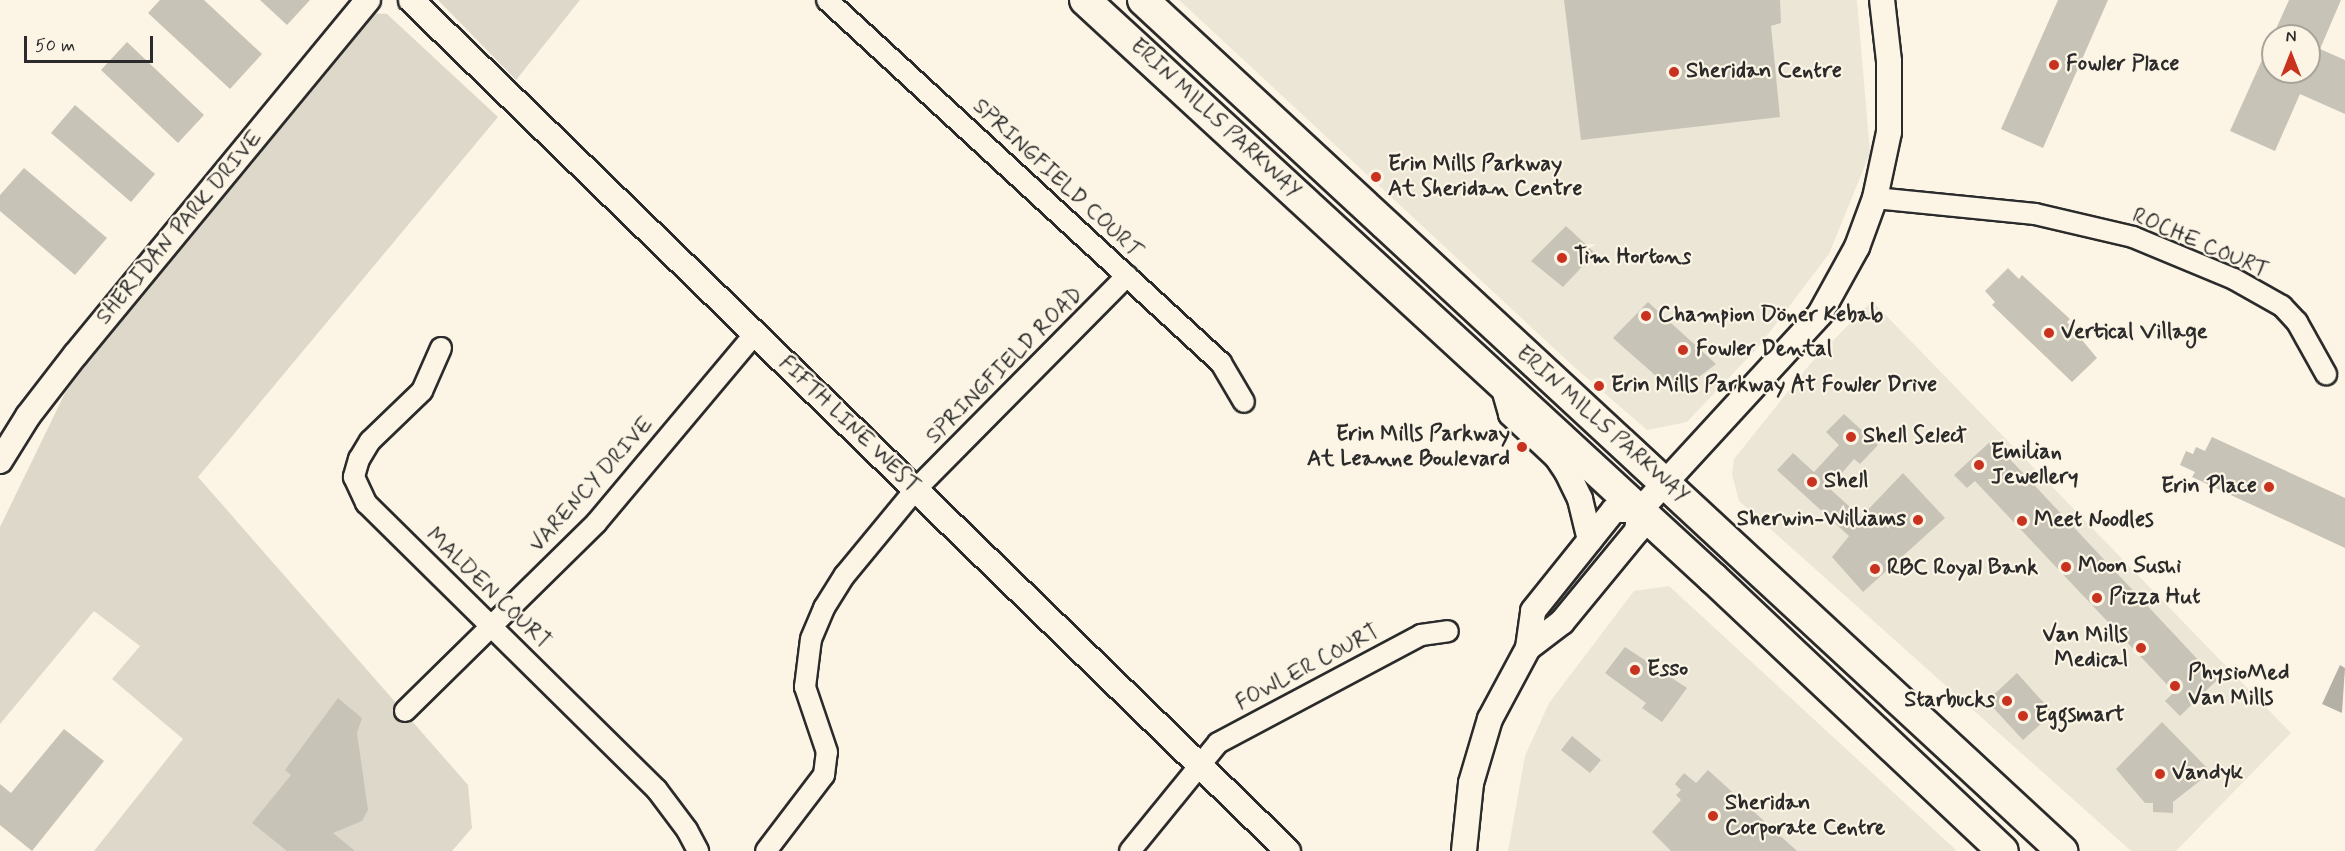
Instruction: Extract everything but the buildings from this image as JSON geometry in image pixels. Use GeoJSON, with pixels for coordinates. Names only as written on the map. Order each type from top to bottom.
{"type":"FeatureCollection","features":[{"type":"Feature","properties":{"kind":"main road","name":"ERIN MILLS PARKWAY"},"geometry":{"type":"LineString","coordinates":[[1085,0],[1504,389],[1640,510],[2003,851]]}},
{"type":"Feature","properties":{"kind":"main road","name":"ERIN MILLS PARKWAY"},"geometry":{"type":"LineString","coordinates":[[1143,0],[2062,851]]}},
{"type":"Feature","properties":{"kind":"street","name":"SHERIDAN PARK DRIVE"},"geometry":{"type":"LineString","coordinates":[[0,461],[28,416],[76,354],[368,0]]}},
{"type":"Feature","properties":{"kind":"street","name":"FIFTH LINE WEST"},"geometry":{"type":"LineString","coordinates":[[411,0],[1288,851]]}},
{"type":"Feature","properties":{"kind":"street","name":"SPRINGFIELD COURT"},"geometry":{"type":"LineString","coordinates":[[827,0],[1221,363],[1244,402]]}},
{"type":"Feature","properties":{"kind":"street"},"geometry":{"type":"LineString","coordinates":[[1528,648],[1562,622],[1637,531],[1640,510],[1820,314],[1857,247],[1875,198],[1889,132],[1889,61],[1882,0]]}},
{"type":"Feature","properties":{"kind":"street","name":"ROCHE COURT"},"geometry":{"type":"LineString","coordinates":[[1875,198],[2035,214],[2133,237],[2234,279],[2282,306],[2297,322],[2326,374]]}},
{"type":"Feature","properties":{"kind":"street","name":"SPRINGFIELD ROAD"},"geometry":{"type":"LineString","coordinates":[[916,489],[1127,276]]}},
{"type":"Feature","properties":{"kind":"street","name":"VARENCY DRIVE"},"geometry":{"type":"LineString","coordinates":[[405,711],[597,522],[754,335]]}},
{"type":"Feature","properties":{"kind":"street","name":"MALDEN COURT"},"geometry":{"type":"LineString","coordinates":[[441,348],[422,391],[370,441],[354,477],[366,503],[657,790],[687,830],[698,851]]}},
{"type":"Feature","properties":{"kind":"street"},"geometry":{"type":"LineString","coordinates":[[1504,389],[1511,414],[1557,457],[1567,472],[1580,499],[1590,540]]}},
{"type":"Feature","properties":{"kind":"street"},"geometry":{"type":"LineString","coordinates":[[766,851],[824,775],[827,752],[805,687],[811,639],[845,575],[916,489]]}},
{"type":"Feature","properties":{"kind":"street"},"geometry":{"type":"LineString","coordinates":[[1463,848],[1471,783],[1491,719],[1528,648],[1533,611],[1614,510],[1640,510]]}},
{"type":"Feature","properties":{"kind":"street","name":"FOWLER COURT"},"geometry":{"type":"LineString","coordinates":[[1130,851],[1199,763],[1218,743],[1421,635],[1448,631]]}},
{"type":"Feature","properties":{"kind":"shaded area"},"geometry":{"type":"Polygon","coordinates":[[[438,0],[580,0],[516,80],[438,0]]]}},
{"type":"Feature","properties":{"kind":"shaded area"},"geometry":{"type":"Polygon","coordinates":[[[1179,0],[1857,0],[1870,153],[1829,254],[1759,346],[1687,422],[1647,430],[1572,365],[1179,0]]]}},
{"type":"Feature","properties":{"kind":"shaded area"},"geometry":{"type":"Polygon","coordinates":[[[373,13],[387,14],[498,117],[198,477],[468,785],[472,828],[452,851],[94,851],[183,739],[112,679],[140,646],[94,611],[0,724],[0,527],[65,393],[127,306],[373,13]]]}},
{"type":"Feature","properties":{"kind":"shaded area"},"geometry":{"type":"Polygon","coordinates":[[[1872,301],[2291,733],[2176,851],[2131,851],[1739,501],[1732,474],[1734,459],[1810,364],[1872,301]]]}},
{"type":"Feature","properties":{"kind":"shaded area","name":"Sheridan Corporate Centre"},"geometry":{"type":"Polygon","coordinates":[[[1669,586],[1956,850],[1508,851],[1525,756],[1549,703],[1634,591],[1669,586]]]}},
{"type":"Feature","properties":{"kind":"shaded area"},"geometry":{"type":"Polygon","coordinates":[[[2340,665],[2345,668],[2342,713],[2322,704],[2340,665]]]}},
{"type":"Feature","properties":{"kind":"place","name":"Fowler Place"},"geometry":{"type":"Point","coordinates":[2054,65]}},
{"type":"Feature","properties":{"kind":"place","name":"Sheridan Centre"},"geometry":{"type":"Point","coordinates":[1674,72]}},
{"type":"Feature","properties":{"kind":"place","name":"Erin Mills Parkway At Sheridan Centre"},"geometry":{"type":"Point","coordinates":[1376,177]}},
{"type":"Feature","properties":{"kind":"place","name":"Tim Hortons"},"geometry":{"type":"Point","coordinates":[1562,258]}},
{"type":"Feature","properties":{"kind":"place","name":"Champion Döner Kebab"},"geometry":{"type":"Point","coordinates":[1646,316]}},
{"type":"Feature","properties":{"kind":"place","name":"Vertical Village"},"geometry":{"type":"Point","coordinates":[2049,333]}},
{"type":"Feature","properties":{"kind":"place","name":"Fowler Dental"},"geometry":{"type":"Point","coordinates":[1683,350]}},
{"type":"Feature","properties":{"kind":"place","name":"Erin Mills Parkway At Fowler Drive"},"geometry":{"type":"Point","coordinates":[1599,386]}},
{"type":"Feature","properties":{"kind":"place","name":"Shell Select"},"geometry":{"type":"Point","coordinates":[1851,437]}},
{"type":"Feature","properties":{"kind":"place","name":"Erin Mills Parkway At Leanne Boulevard"},"geometry":{"type":"Point","coordinates":[1522,447]}},
{"type":"Feature","properties":{"kind":"place","name":"Emilian Jewellery"},"geometry":{"type":"Point","coordinates":[1979,465]}},
{"type":"Feature","properties":{"kind":"place","name":"Shell"},"geometry":{"type":"Point","coordinates":[1812,482]}},
{"type":"Feature","properties":{"kind":"place","name":"Erin Place"},"geometry":{"type":"Point","coordinates":[2269,487]}},
{"type":"Feature","properties":{"kind":"place","name":"Sherwin-Williams"},"geometry":{"type":"Point","coordinates":[1918,520]}},
{"type":"Feature","properties":{"kind":"place","name":"Meet Noodles"},"geometry":{"type":"Point","coordinates":[2022,521]}},
{"type":"Feature","properties":{"kind":"place","name":"Moon Sushi"},"geometry":{"type":"Point","coordinates":[2066,567]}},
{"type":"Feature","properties":{"kind":"place","name":"RBC Royal Bank"},"geometry":{"type":"Point","coordinates":[1875,569]}},
{"type":"Feature","properties":{"kind":"place","name":"Pizza Hut"},"geometry":{"type":"Point","coordinates":[2097,598]}},
{"type":"Feature","properties":{"kind":"place","name":"Van Mills Medical"},"geometry":{"type":"Point","coordinates":[2141,648]}},
{"type":"Feature","properties":{"kind":"place","name":"Esso"},"geometry":{"type":"Point","coordinates":[1635,670]}},
{"type":"Feature","properties":{"kind":"place","name":"PhysioMed Van Mills"},"geometry":{"type":"Point","coordinates":[2175,686]}},
{"type":"Feature","properties":{"kind":"place","name":"Starbucks"},"geometry":{"type":"Point","coordinates":[2007,701]}},
{"type":"Feature","properties":{"kind":"place","name":"Eggsmart"},"geometry":{"type":"Point","coordinates":[2023,716]}},
{"type":"Feature","properties":{"kind":"place","name":"Vandyk"},"geometry":{"type":"Point","coordinates":[2160,774]}},
{"type":"Feature","properties":{"kind":"place","name":"Sheridan Corporate Centre"},"geometry":{"type":"Point","coordinates":[1713,816]}}]}
